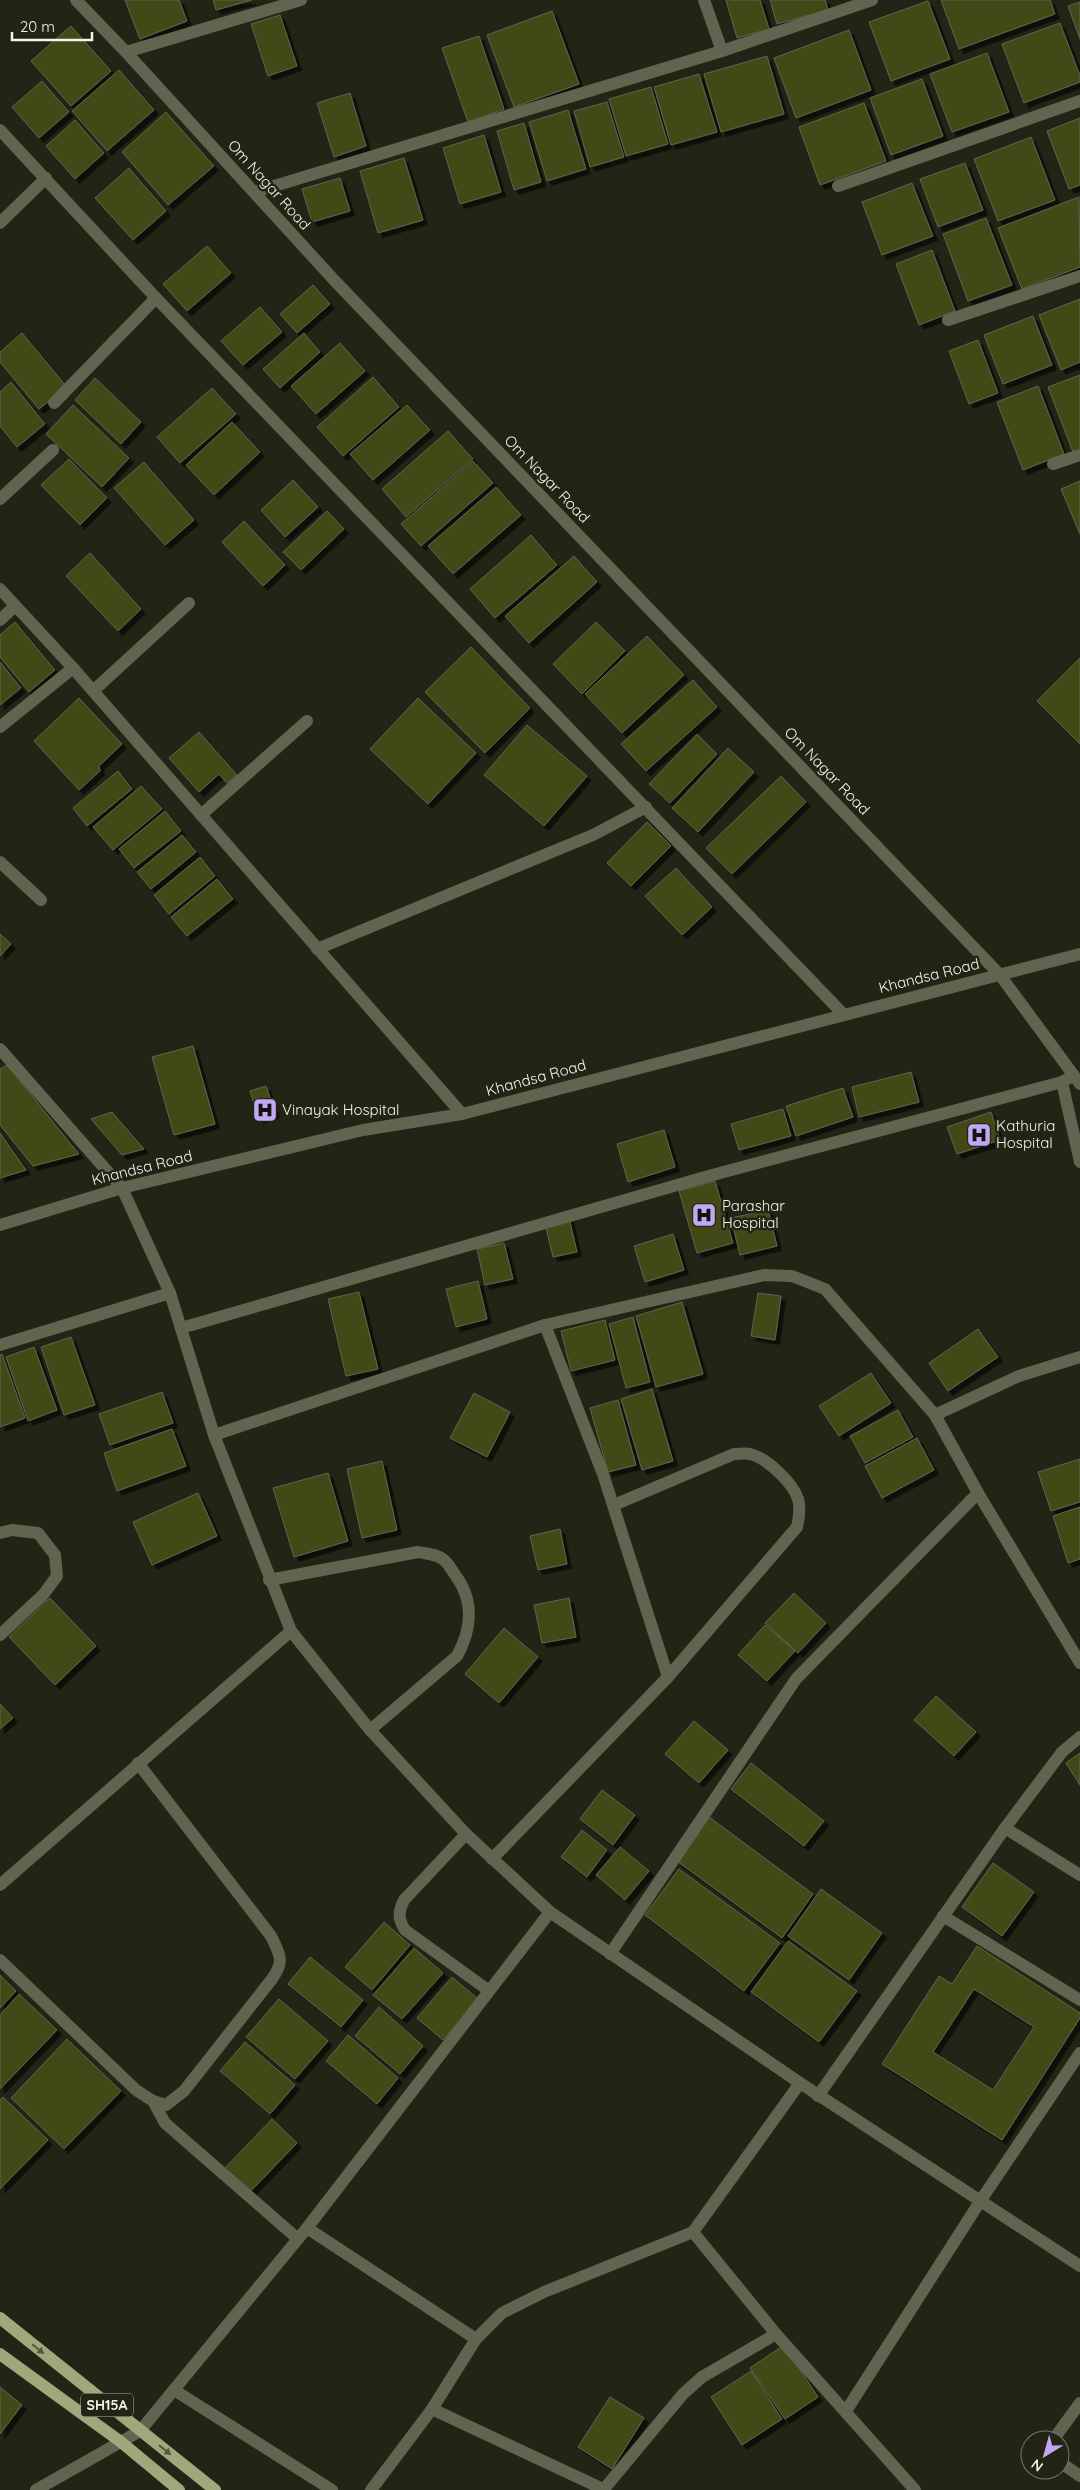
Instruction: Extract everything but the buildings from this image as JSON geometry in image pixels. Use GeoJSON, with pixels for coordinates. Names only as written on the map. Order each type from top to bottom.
{"type":"FeatureCollection","features":[{"type":"Feature","properties":{"kind":"main road","name":"SH15A"},"geometry":{"type":"LineString","coordinates":[[0,2318],[215,2490]]}},
{"type":"Feature","properties":{"kind":"main road","name":"SH15A"},"geometry":{"type":"LineString","coordinates":[[0,2354],[121,2442],[179,2490]]}},
{"type":"Feature","properties":{"kind":"street","name":"Om Nagar Road"},"geometry":{"type":"LineString","coordinates":[[76,0],[126,52],[334,280],[1000,975],[1072,1081]]}},
{"type":"Feature","properties":{"kind":"street"},"geometry":{"type":"LineString","coordinates":[[126,52],[301,0]]}},
{"type":"Feature","properties":{"kind":"street"},"geometry":{"type":"LineString","coordinates":[[704,0],[722,51]]}},
{"type":"Feature","properties":{"kind":"street"},"geometry":{"type":"LineString","coordinates":[[254,192],[722,51],[872,0]]}},
{"type":"Feature","properties":{"kind":"street"},"geometry":{"type":"LineString","coordinates":[[838,186],[1080,101]]}},
{"type":"Feature","properties":{"kind":"street"},"geometry":{"type":"LineString","coordinates":[[0,130],[156,298],[844,1015]]}},
{"type":"Feature","properties":{"kind":"street"},"geometry":{"type":"LineString","coordinates":[[0,223],[46,178]]}},
{"type":"Feature","properties":{"kind":"street"},"geometry":{"type":"LineString","coordinates":[[948,320],[1080,276]]}},
{"type":"Feature","properties":{"kind":"street"},"geometry":{"type":"LineString","coordinates":[[54,403],[156,298]]}},
{"type":"Feature","properties":{"kind":"street"},"geometry":{"type":"LineString","coordinates":[[0,499],[52,450]]}},
{"type":"Feature","properties":{"kind":"street"},"geometry":{"type":"LineString","coordinates":[[1053,464],[1080,455]]}},
{"type":"Feature","properties":{"kind":"street"},"geometry":{"type":"LineString","coordinates":[[0,589],[73,668],[462,1114]]}},
{"type":"Feature","properties":{"kind":"street"},"geometry":{"type":"LineString","coordinates":[[93,691],[189,604]]}},
{"type":"Feature","properties":{"kind":"street"},"geometry":{"type":"LineString","coordinates":[[0,620],[15,606]]}},
{"type":"Feature","properties":{"kind":"street"},"geometry":{"type":"LineString","coordinates":[[0,727],[73,668]]}},
{"type":"Feature","properties":{"kind":"street"},"geometry":{"type":"LineString","coordinates":[[201,815],[307,721]]}},
{"type":"Feature","properties":{"kind":"street"},"geometry":{"type":"LineString","coordinates":[[318,949],[593,835],[646,807]]}},
{"type":"Feature","properties":{"kind":"street"},"geometry":{"type":"LineString","coordinates":[[0,862],[41,900]]}},
{"type":"Feature","properties":{"kind":"street","name":"Khandsa Road"},"geometry":{"type":"LineString","coordinates":[[0,1225],[122,1188],[363,1130],[462,1114],[1080,954]]}},
{"type":"Feature","properties":{"kind":"street"},"geometry":{"type":"LineString","coordinates":[[0,1048],[122,1188],[170,1293],[214,1435],[269,1580],[291,1631],[370,1730],[466,1834],[550,1912],[818,2096],[1080,2266]]}},
{"type":"Feature","properties":{"kind":"street"},"geometry":{"type":"LineString","coordinates":[[181,1328],[705,1177],[1072,1081],[1080,1162]]}},
{"type":"Feature","properties":{"kind":"street"},"geometry":{"type":"LineString","coordinates":[[214,1435],[545,1325],[764,1274],[792,1276],[825,1289],[935,1415],[978,1493],[1080,1663]]}},
{"type":"Feature","properties":{"kind":"street"},"geometry":{"type":"LineString","coordinates":[[0,1345],[170,1293]]}},
{"type":"Feature","properties":{"kind":"street"},"geometry":{"type":"LineString","coordinates":[[545,1325],[614,1505],[668,1677]]}},
{"type":"Feature","properties":{"kind":"street"},"geometry":{"type":"LineString","coordinates":[[935,1415],[1019,1376],[1080,1357]]}},
{"type":"Feature","properties":{"kind":"street"},"geometry":{"type":"LineString","coordinates":[[492,1859],[668,1677],[797,1527],[800,1514],[798,1500],[788,1481],[773,1468],[751,1454],[734,1454],[614,1505]]}},
{"type":"Feature","properties":{"kind":"street"},"geometry":{"type":"LineString","coordinates":[[610,1954],[796,1679],[978,1493]]}},
{"type":"Feature","properties":{"kind":"street"},"geometry":{"type":"LineString","coordinates":[[0,1533],[12,1530],[38,1533],[55,1555],[57,1576],[43,1595],[0,1635]]}},
{"type":"Feature","properties":{"kind":"street"},"geometry":{"type":"LineString","coordinates":[[269,1580],[418,1552],[435,1555],[445,1560],[464,1588],[470,1622],[465,1641],[457,1656],[370,1730]]}},
{"type":"Feature","properties":{"kind":"street"},"geometry":{"type":"LineString","coordinates":[[0,1885],[291,1631]]}},
{"type":"Feature","properties":{"kind":"street"},"geometry":{"type":"LineString","coordinates":[[818,2096],[1004,1828],[1062,1752],[1080,1737]]}},
{"type":"Feature","properties":{"kind":"street"},"geometry":{"type":"LineString","coordinates":[[0,1960],[136,2090],[152,2101],[166,2105],[184,2091],[272,1979],[279,1969],[281,1956],[270,1936],[138,1763]]}},
{"type":"Feature","properties":{"kind":"street"},"geometry":{"type":"LineString","coordinates":[[1004,1828],[1080,1875]]}},
{"type":"Feature","properties":{"kind":"street"},"geometry":{"type":"LineString","coordinates":[[466,1834],[404,1900],[399,1910],[399,1921],[405,1930],[488,1990]]}},
{"type":"Feature","properties":{"kind":"street"},"geometry":{"type":"LineString","coordinates":[[36,2490],[140,2431],[308,2228],[488,1990],[550,1912]]}},
{"type":"Feature","properties":{"kind":"street"},"geometry":{"type":"LineString","coordinates":[[943,1916],[1080,2000]]}},
{"type":"Feature","properties":{"kind":"street"},"geometry":{"type":"LineString","coordinates":[[846,2411],[981,2200],[1080,2053]]}},
{"type":"Feature","properties":{"kind":"street"},"geometry":{"type":"LineString","coordinates":[[371,2490],[432,2409],[476,2339],[502,2313],[515,2305],[693,2232],[800,2083]]}},
{"type":"Feature","properties":{"kind":"street"},"geometry":{"type":"LineString","coordinates":[[152,2101],[165,2122],[298,2239]]}},
{"type":"Feature","properties":{"kind":"street"},"geometry":{"type":"LineString","coordinates":[[308,2228],[476,2339]]}},
{"type":"Feature","properties":{"kind":"street"},"geometry":{"type":"LineString","coordinates":[[693,2232],[776,2334],[915,2490]]}},
{"type":"Feature","properties":{"kind":"street"},"geometry":{"type":"LineString","coordinates":[[432,2409],[605,2490],[659,2420],[702,2376],[776,2334]]}},
{"type":"Feature","properties":{"kind":"street"},"geometry":{"type":"LineString","coordinates":[[174,2390],[332,2490]]}},
{"type":"Feature","properties":{"kind":"street"},"geometry":{"type":"LineString","coordinates":[[1060,2430],[1080,2403]]}},
{"type":"Feature","properties":{"kind":"place","name":"Vinayak Hospital"},"geometry":{"type":"Point","coordinates":[265,1110]}},
{"type":"Feature","properties":{"kind":"place","name":"Kathuria Hospital"},"geometry":{"type":"Point","coordinates":[979,1135]}},
{"type":"Feature","properties":{"kind":"place","name":"Parashar Hospital"},"geometry":{"type":"Point","coordinates":[704,1215]}}]}
